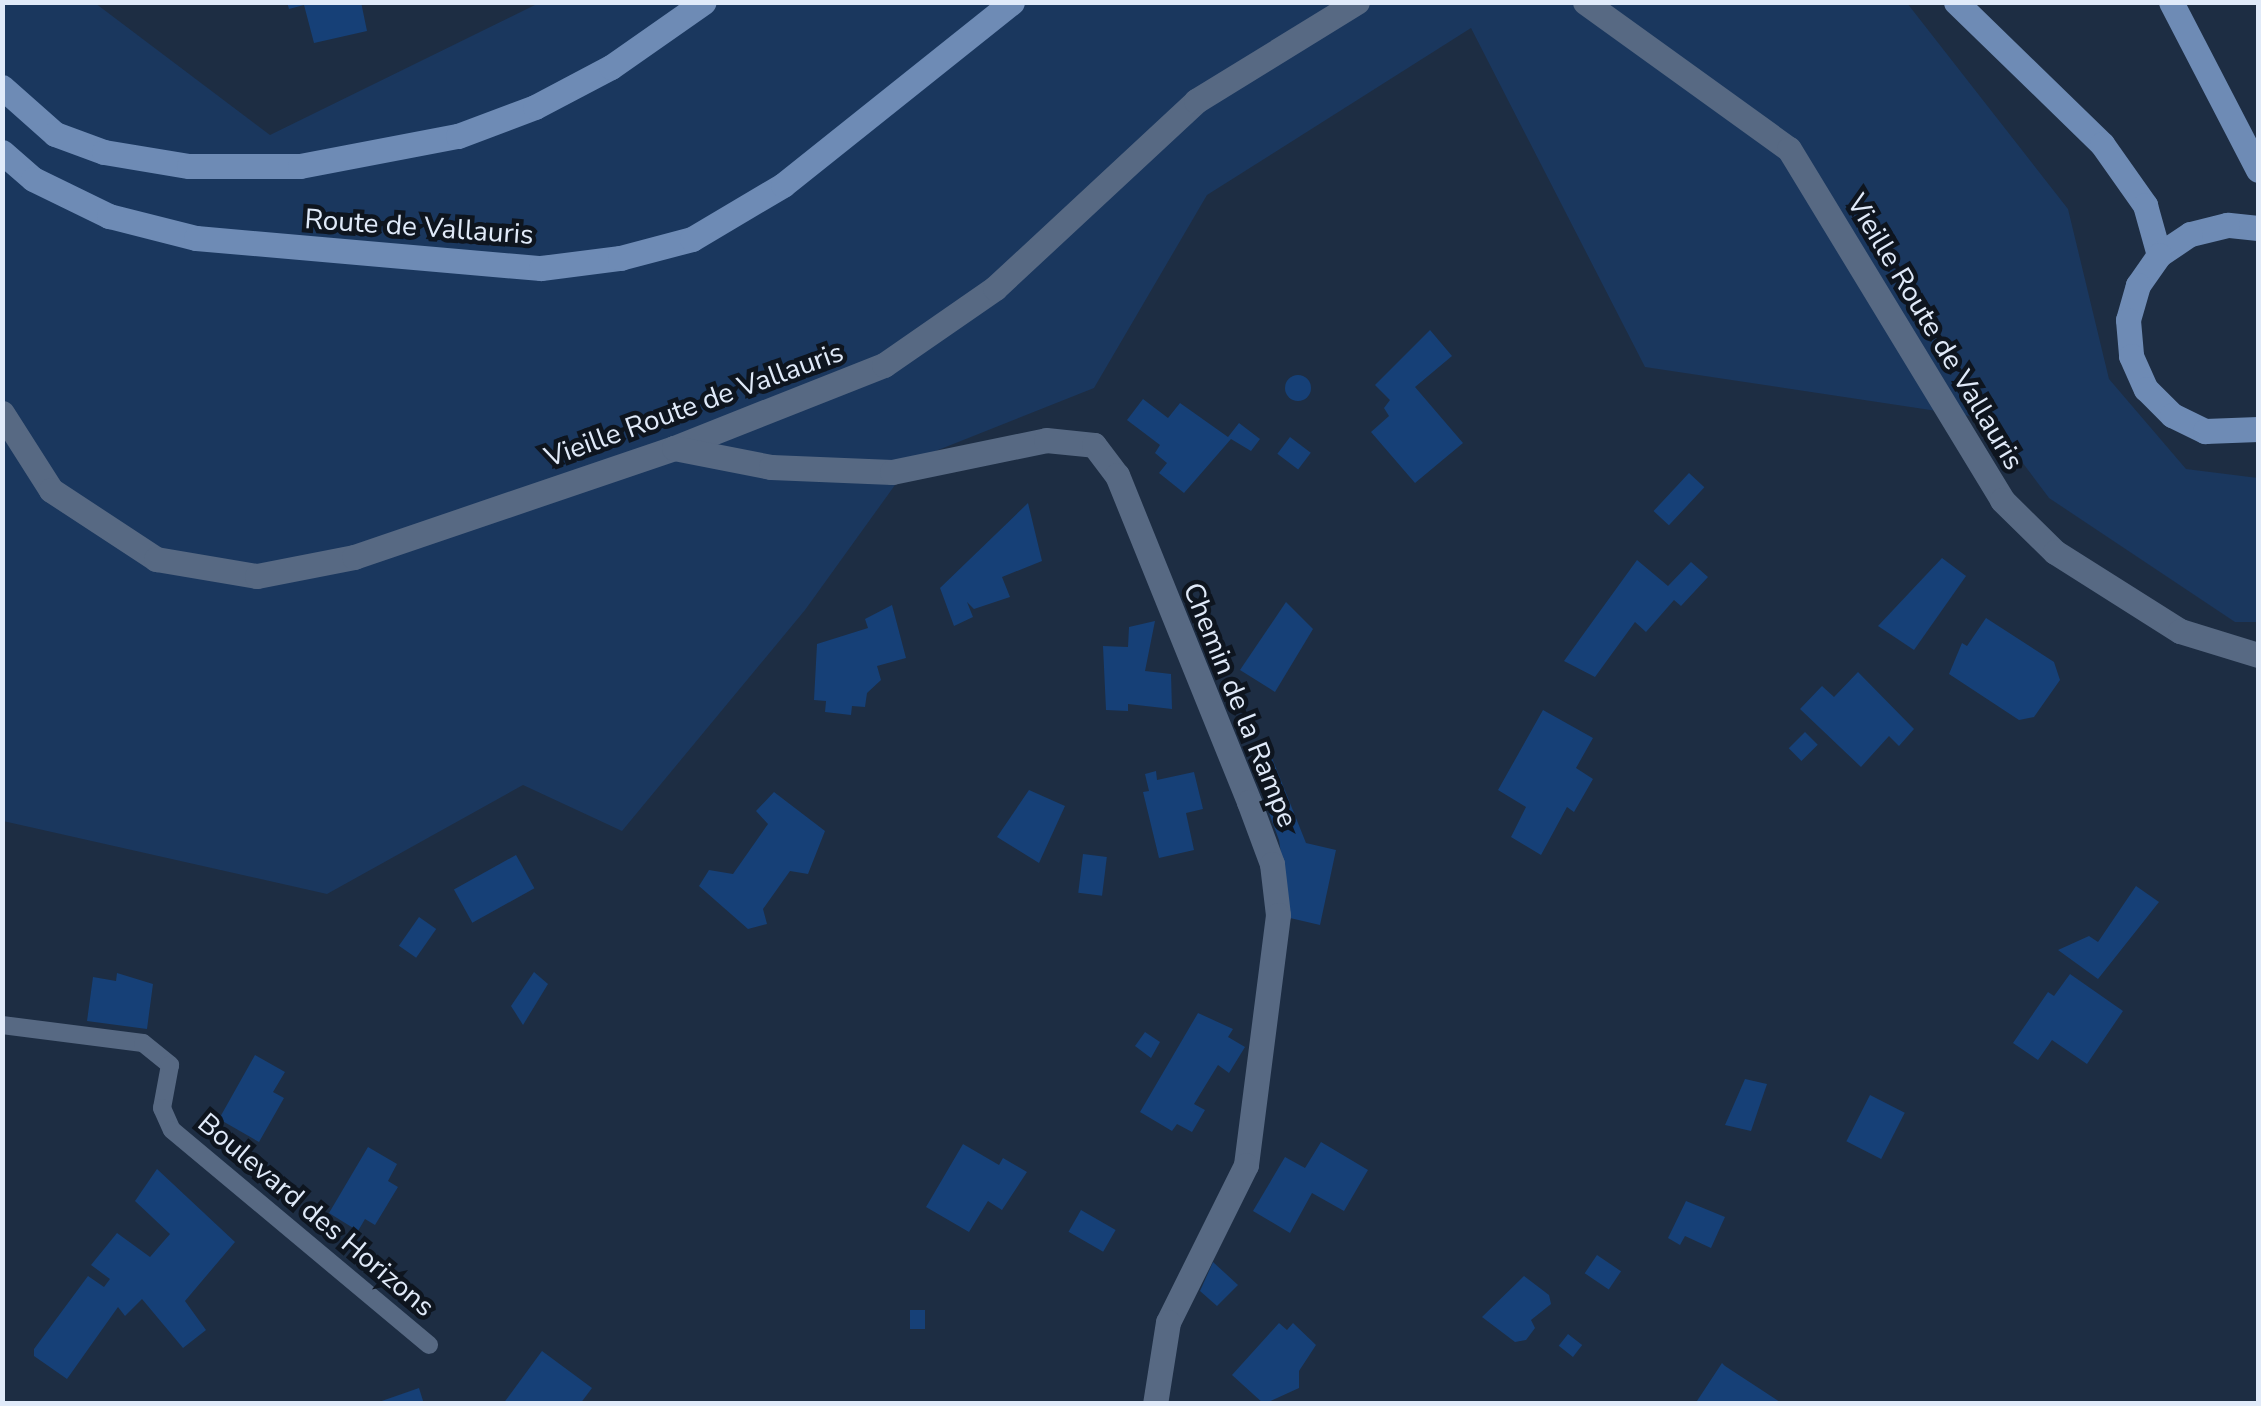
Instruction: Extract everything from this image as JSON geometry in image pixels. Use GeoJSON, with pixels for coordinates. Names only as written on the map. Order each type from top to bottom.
{"type":"FeatureCollection","features":[{"type":"Feature","properties":{"kind":"main road","name":"Route de Vallauris"},"geometry":{"type":"LineString","coordinates":[[2,87],[55,134],[104,152],[189,166],[300,166],[458,136],[535,107],[611,67],[704,2]]}},
{"type":"Feature","properties":{"kind":"main road","name":"Route de Vallauris"},"geometry":{"type":"LineString","coordinates":[[2,152],[33,179],[110,216],[196,238],[540,268],[620,258],[692,240],[783,186],[1012,2]]}},
{"type":"Feature","properties":{"kind":"main road"},"geometry":{"type":"LineString","coordinates":[[1956,2],[2102,144],[2145,205],[2159,254]]}},
{"type":"Feature","properties":{"kind":"main road"},"geometry":{"type":"LineString","coordinates":[[2171,2],[2258,170]]}},
{"type":"Feature","properties":{"kind":"main road"},"geometry":{"type":"LineString","coordinates":[[2258,228],[2226,225],[2190,234],[2159,254],[2138,285],[2128,320],[2131,356],[2146,389],[2172,415],[2205,431],[2258,430]]}},
{"type":"Feature","properties":{"kind":"street","name":"Vieille Route de Vallauris"},"geometry":{"type":"LineString","coordinates":[[2,413],[51,490],[156,558],[257,576],[354,557],[674,448],[884,365],[995,288],[1196,101],[1357,2]]}},
{"type":"Feature","properties":{"kind":"street","name":"Vieille Route de Vallauris"},"geometry":{"type":"LineString","coordinates":[[1585,2],[1789,149],[2002,500],[2055,552],[2180,630],[2258,655]]}},
{"type":"Feature","properties":{"kind":"street","name":"Chemin de la Rampe"},"geometry":{"type":"LineString","coordinates":[[674,448],[771,467],[892,472],[1046,440],[1094,445],[1116,475],[1250,802],[1272,864],[1278,915],[1246,1166],[1168,1322],[1154,1404]]}},
{"type":"Feature","properties":{"kind":"lane","name":"Boulevard des Horizons"},"geometry":{"type":"LineString","coordinates":[[2,1025],[144,1043],[170,1065],[162,1108],[172,1130],[429,1345]]}},
{"type":"Feature","properties":{"kind":"shaded area"},"geometry":{"type":"Polygon","coordinates":[[[3,3],[95,3],[270,135],[539,3],[1907,3],[2068,209],[2109,379],[2186,469],[2258,478],[2258,622],[2235,622],[2049,498],[1990,419],[1645,367],[1471,28],[1207,195],[1094,388],[913,460],[805,610],[622,831],[523,785],[327,894],[3,821],[3,3]]]}},
{"type":"Feature","properties":{"kind":"building"},"geometry":{"type":"Polygon","coordinates":[[[287,2],[361,2],[367,31],[314,43],[304,5],[289,9],[287,2]]]}},
{"type":"Feature","properties":{"kind":"building"},"geometry":{"type":"Polygon","coordinates":[[[1430,330],[1452,356],[1415,387],[1463,443],[1415,483],[1371,432],[1389,416],[1384,408],[1390,400],[1375,385],[1430,330]]]}},
{"type":"Feature","properties":{"kind":"building"},"geometry":{"type":"Polygon","coordinates":[[[1298,375],[1307,379],[1311,388],[1307,397],[1298,401],[1289,397],[1285,388],[1289,379],[1298,375]]]}},
{"type":"Feature","properties":{"kind":"building"},"geometry":{"type":"Polygon","coordinates":[[[1143,399],[1168,418],[1180,403],[1228,437],[1239,423],[1260,439],[1251,451],[1231,439],[1184,493],[1159,473],[1167,463],[1155,453],[1160,445],[1127,420],[1143,399]]]}},
{"type":"Feature","properties":{"kind":"building"},"geometry":{"type":"Polygon","coordinates":[[[1290,437],[1311,453],[1298,469],[1277,454],[1290,437]]]}},
{"type":"Feature","properties":{"kind":"building"},"geometry":{"type":"Polygon","coordinates":[[[1689,473],[1704,487],[1669,525],[1654,511],[1689,473]]]}},
{"type":"Feature","properties":{"kind":"building"},"geometry":{"type":"Polygon","coordinates":[[[1028,503],[1042,561],[1002,577],[1010,597],[974,609],[967,602],[973,617],[954,626],[940,588],[1028,503]]]}},
{"type":"Feature","properties":{"kind":"building"},"geometry":{"type":"Polygon","coordinates":[[[1942,558],[1966,576],[1914,650],[1878,626],[1942,558]]]}},
{"type":"Feature","properties":{"kind":"building"},"geometry":{"type":"Polygon","coordinates":[[[1637,560],[1668,586],[1691,562],[1708,577],[1681,606],[1674,600],[1646,632],[1635,622],[1595,677],[1564,661],[1637,560]]]}},
{"type":"Feature","properties":{"kind":"building"},"geometry":{"type":"Polygon","coordinates":[[[1286,602],[1313,629],[1275,692],[1240,670],[1286,602]]]}},
{"type":"Feature","properties":{"kind":"building"},"geometry":{"type":"Polygon","coordinates":[[[892,605],[906,658],[877,666],[881,680],[867,693],[865,707],[852,706],[851,715],[825,712],[826,701],[814,700],[817,644],[868,628],[865,619],[892,605]]]}},
{"type":"Feature","properties":{"kind":"building"},"geometry":{"type":"Polygon","coordinates":[[[1986,618],[2054,662],[2060,680],[2034,717],[2019,720],[1949,674],[1962,643],[1967,646],[1986,618]]]}},
{"type":"Feature","properties":{"kind":"building"},"geometry":{"type":"Polygon","coordinates":[[[1155,621],[1145,671],[1171,674],[1172,709],[1128,704],[1128,711],[1106,710],[1103,646],[1128,647],[1129,627],[1155,621]]]}},
{"type":"Feature","properties":{"kind":"building"},"geometry":{"type":"Polygon","coordinates":[[[1858,672],[1914,729],[1899,746],[1889,736],[1861,767],[1800,709],[1822,686],[1834,697],[1858,672]]]}},
{"type":"Feature","properties":{"kind":"building"},"geometry":{"type":"Polygon","coordinates":[[[1543,710],[1593,738],[1576,768],[1593,779],[1574,812],[1567,807],[1541,855],[1511,837],[1526,807],[1498,790],[1543,710]]]}},
{"type":"Feature","properties":{"kind":"building"},"geometry":{"type":"Polygon","coordinates":[[[1805,732],[1818,745],[1801,761],[1789,748],[1805,732]]]}},
{"type":"Feature","properties":{"kind":"building"},"geometry":{"type":"Polygon","coordinates":[[[1272,758],[1306,843],[1336,850],[1320,925],[1290,918],[1279,840],[1259,786],[1272,758]]]}},
{"type":"Feature","properties":{"kind":"building"},"geometry":{"type":"Polygon","coordinates":[[[1156,771],[1157,780],[1194,772],[1203,809],[1186,813],[1194,850],[1159,858],[1143,792],[1149,791],[1145,774],[1156,771]]]}},
{"type":"Feature","properties":{"kind":"building"},"geometry":{"type":"Polygon","coordinates":[[[1029,790],[1065,806],[1039,863],[997,837],[1029,790]]]}},
{"type":"Feature","properties":{"kind":"building"},"geometry":{"type":"Polygon","coordinates":[[[774,792],[825,831],[808,874],[790,871],[763,909],[767,924],[748,929],[699,886],[709,870],[733,874],[768,824],[756,811],[774,792]]]}},
{"type":"Feature","properties":{"kind":"building"},"geometry":{"type":"Polygon","coordinates":[[[1083,854],[1107,857],[1102,896],[1078,893],[1083,854]]]}},
{"type":"Feature","properties":{"kind":"building"},"geometry":{"type":"Polygon","coordinates":[[[516,855],[534,888],[472,923],[454,889],[516,855]]]}},
{"type":"Feature","properties":{"kind":"building"},"geometry":{"type":"Polygon","coordinates":[[[2136,886],[2159,902],[2098,979],[2058,950],[2089,936],[2098,942],[2136,886]]]}},
{"type":"Feature","properties":{"kind":"building"},"geometry":{"type":"Polygon","coordinates":[[[419,917],[436,929],[416,958],[399,946],[419,917]]]}},
{"type":"Feature","properties":{"kind":"building"},"geometry":{"type":"Polygon","coordinates":[[[534,972],[548,984],[523,1025],[511,1006],[534,972]]]}},
{"type":"Feature","properties":{"kind":"building"},"geometry":{"type":"Polygon","coordinates":[[[117,973],[153,984],[147,1029],[87,1021],[93,977],[116,981],[117,973]]]}},
{"type":"Feature","properties":{"kind":"building"},"geometry":{"type":"Polygon","coordinates":[[[2070,974],[2123,1011],[2087,1064],[2052,1040],[2038,1060],[2013,1043],[2048,992],[2054,996],[2070,974]]]}},
{"type":"Feature","properties":{"kind":"building"},"geometry":{"type":"Polygon","coordinates":[[[1198,1013],[1233,1029],[1228,1037],[1245,1047],[1229,1073],[1218,1065],[1194,1104],[1205,1110],[1192,1132],[1177,1124],[1172,1131],[1140,1112],[1198,1013]]]}},
{"type":"Feature","properties":{"kind":"building"},"geometry":{"type":"Polygon","coordinates":[[[1145,1032],[1160,1042],[1151,1058],[1135,1046],[1145,1032]]]}},
{"type":"Feature","properties":{"kind":"building"},"geometry":{"type":"Polygon","coordinates":[[[255,1055],[285,1072],[273,1092],[284,1098],[259,1142],[219,1119],[255,1055]]]}},
{"type":"Feature","properties":{"kind":"building"},"geometry":{"type":"Polygon","coordinates":[[[1745,1079],[1767,1084],[1751,1131],[1725,1125],[1745,1079]]]}},
{"type":"Feature","properties":{"kind":"building"},"geometry":{"type":"Polygon","coordinates":[[[1870,1095],[1905,1113],[1881,1159],[1846,1141],[1870,1095]]]}},
{"type":"Feature","properties":{"kind":"building"},"geometry":{"type":"Polygon","coordinates":[[[1321,1142],[1368,1170],[1344,1211],[1312,1193],[1290,1233],[1253,1211],[1285,1157],[1305,1168],[1321,1142]]]}},
{"type":"Feature","properties":{"kind":"building"},"geometry":{"type":"Polygon","coordinates":[[[963,1144],[999,1165],[1003,1158],[1027,1172],[1002,1210],[988,1201],[969,1232],[926,1207],[963,1144]]]}},
{"type":"Feature","properties":{"kind":"building"},"geometry":{"type":"Polygon","coordinates":[[[368,1147],[397,1164],[388,1181],[398,1187],[375,1225],[365,1219],[358,1231],[329,1213],[368,1147]]]}},
{"type":"Feature","properties":{"kind":"building"},"geometry":{"type":"Polygon","coordinates":[[[157,1169],[235,1242],[185,1301],[206,1330],[183,1348],[142,1299],[125,1316],[118,1307],[67,1379],[34,1356],[34,1349],[88,1276],[104,1287],[110,1279],[91,1265],[117,1233],[150,1257],[170,1234],[135,1201],[157,1169]]]}},
{"type":"Feature","properties":{"kind":"building"},"geometry":{"type":"Polygon","coordinates":[[[1686,1201],[1725,1217],[1711,1248],[1685,1236],[1680,1245],[1668,1238],[1686,1201]]]}},
{"type":"Feature","properties":{"kind":"building"},"geometry":{"type":"Polygon","coordinates":[[[1081,1210],[1116,1230],[1103,1252],[1068,1232],[1081,1210]]]}},
{"type":"Feature","properties":{"kind":"building"},"geometry":{"type":"Polygon","coordinates":[[[1597,1255],[1621,1271],[1609,1289],[1585,1273],[1597,1255]]]}},
{"type":"Feature","properties":{"kind":"building"},"geometry":{"type":"Polygon","coordinates":[[[1213,1262],[1238,1285],[1217,1306],[1200,1291],[1213,1262]]]}},
{"type":"Feature","properties":{"kind":"building"},"geometry":{"type":"Polygon","coordinates":[[[1524,1276],[1549,1295],[1551,1304],[1531,1320],[1535,1328],[1526,1340],[1515,1342],[1482,1317],[1524,1276]]]}},
{"type":"Feature","properties":{"kind":"building"},"geometry":{"type":"Polygon","coordinates":[[[910,1310],[925,1310],[925,1329],[910,1329],[910,1310]]]}},
{"type":"Feature","properties":{"kind":"building"},"geometry":{"type":"Polygon","coordinates":[[[1279,1323],[1287,1330],[1293,1323],[1316,1345],[1299,1371],[1299,1388],[1264,1404],[1232,1375],[1279,1323]]]}},
{"type":"Feature","properties":{"kind":"building"},"geometry":{"type":"Polygon","coordinates":[[[1568,1334],[1582,1345],[1573,1357],[1559,1346],[1568,1334]]]}},
{"type":"Feature","properties":{"kind":"building"},"geometry":{"type":"Polygon","coordinates":[[[542,1351],[592,1388],[580,1404],[503,1404],[542,1351]]]}},
{"type":"Feature","properties":{"kind":"building"},"geometry":{"type":"Polygon","coordinates":[[[1722,1363],[1725,1366],[1783,1404],[1695,1404],[1722,1363]]]}},
{"type":"Feature","properties":{"kind":"building"},"geometry":{"type":"Polygon","coordinates":[[[419,1388],[424,1404],[376,1404],[376,1403],[419,1388]]]}}]}
